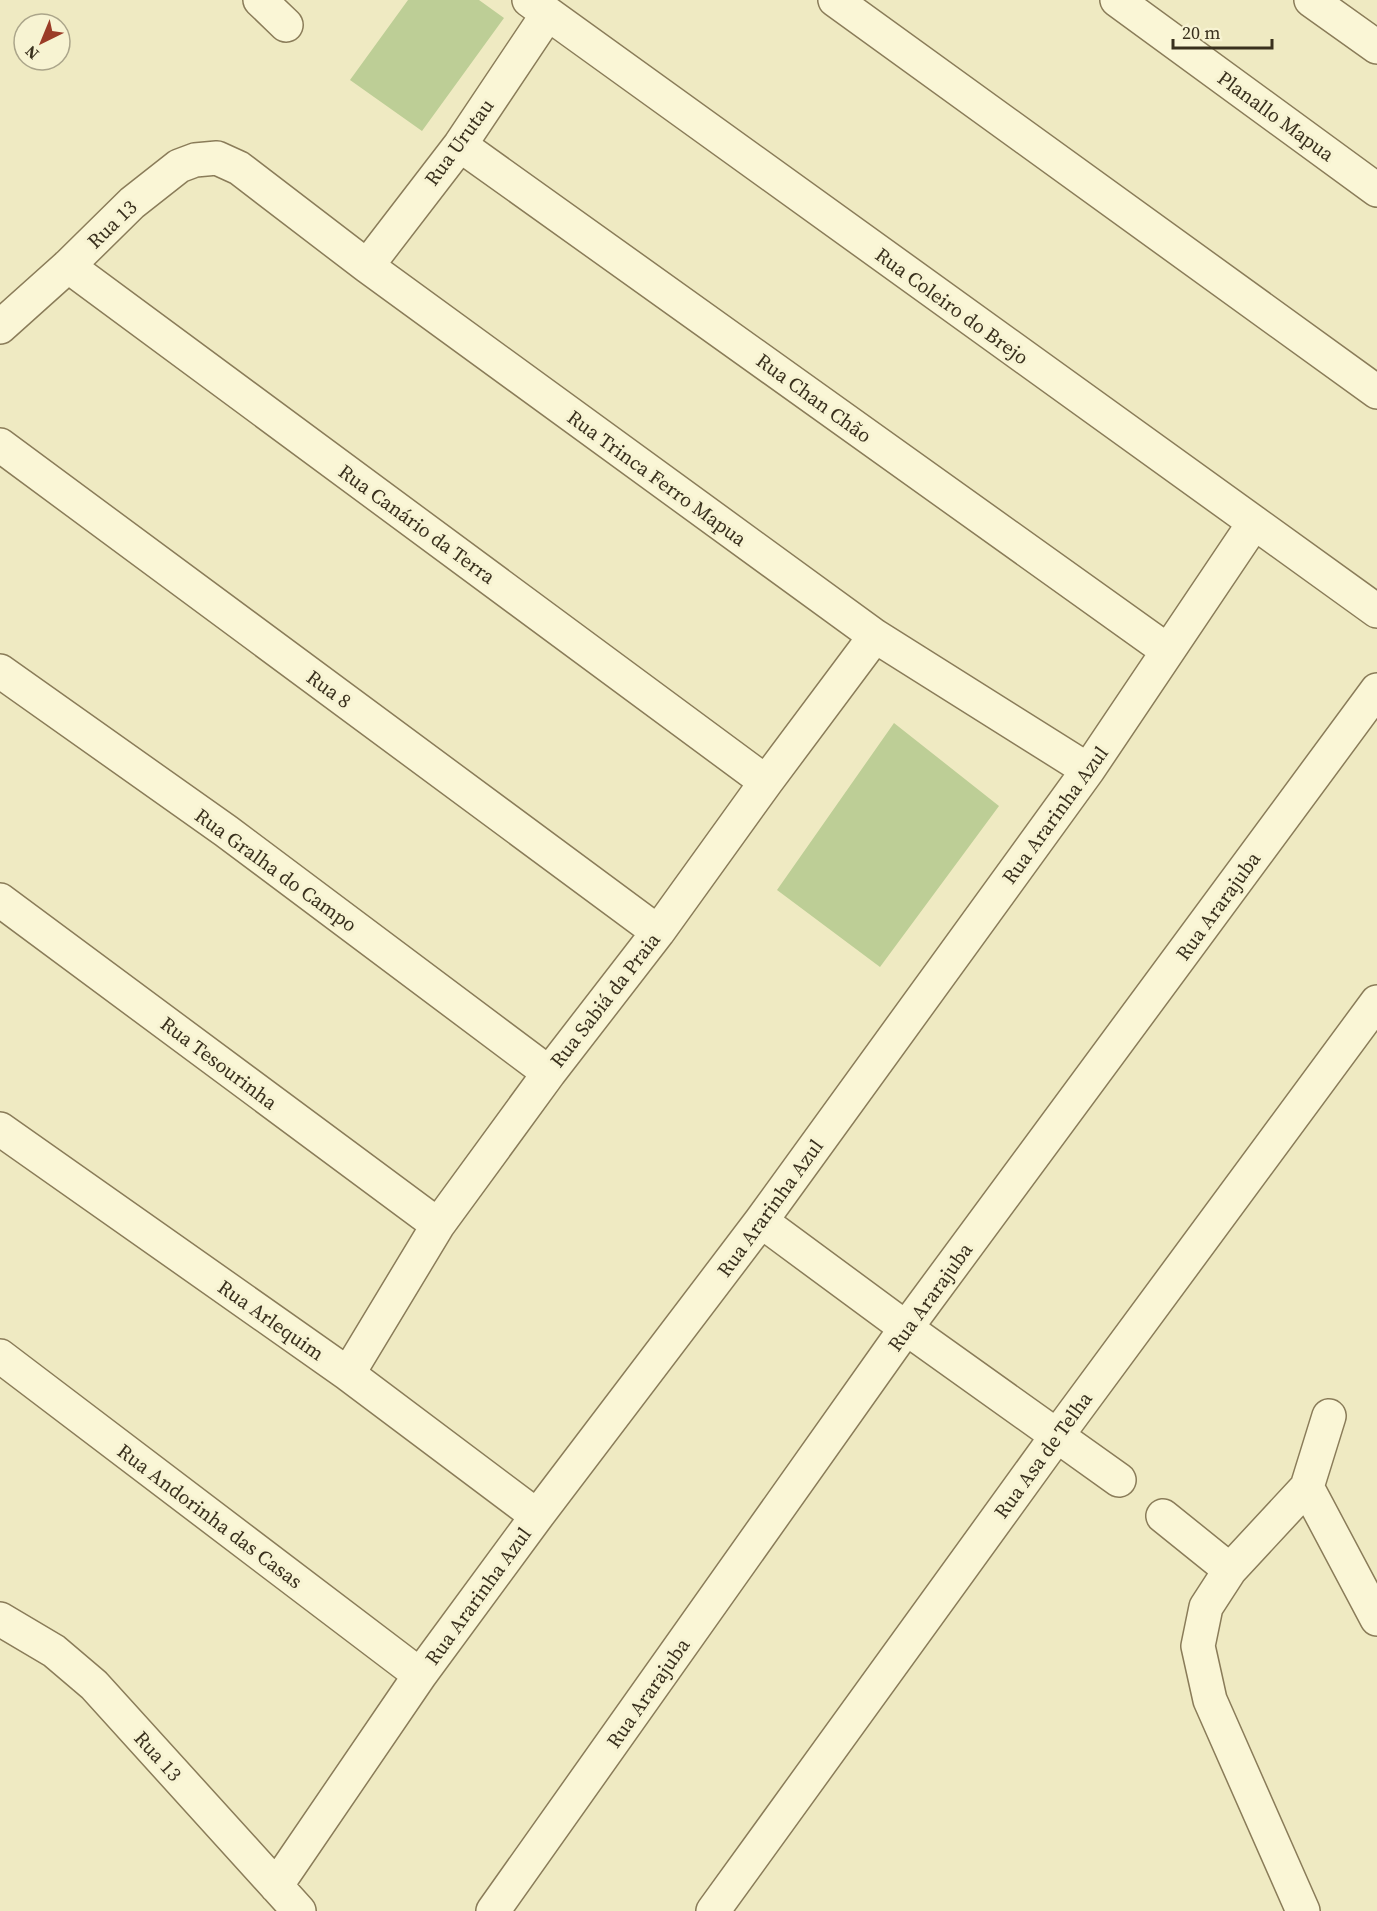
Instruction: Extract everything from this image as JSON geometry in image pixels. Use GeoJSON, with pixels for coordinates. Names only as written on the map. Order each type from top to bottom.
{"type":"FeatureCollection","features":[{"type":"Feature","properties":{"kind":"street"},"geometry":{"type":"LineString","coordinates":[[260,0],[286,25]]}},
{"type":"Feature","properties":{"kind":"street"},"geometry":{"type":"LineString","coordinates":[[835,0],[1377,392]]}},
{"type":"Feature","properties":{"kind":"street","name":"Planallo Mapua"},"geometry":{"type":"LineString","coordinates":[[1117,0],[1377,190]]}},
{"type":"Feature","properties":{"kind":"street"},"geometry":{"type":"LineString","coordinates":[[1311,0],[1377,47]]}},
{"type":"Feature","properties":{"kind":"street","name":"Rua Urutau"},"geometry":{"type":"LineString","coordinates":[[367,266],[459,145],[538,7]]}},
{"type":"Feature","properties":{"kind":"street","name":"Rua Coleiro do Brejo"},"geometry":{"type":"LineString","coordinates":[[538,7],[1377,610]]}},
{"type":"Feature","properties":{"kind":"street","name":"Rua Chan Chão"},"geometry":{"type":"LineString","coordinates":[[459,145],[1168,651]]}},
{"type":"Feature","properties":{"kind":"street","name":"Rua 13"},"geometry":{"type":"LineString","coordinates":[[0,327],[68,266],[132,203],[179,165],[195,160],[217,158],[239,168]]}},
{"type":"Feature","properties":{"kind":"street","name":"Rua Trinca Ferro Mapua"},"geometry":{"type":"LineString","coordinates":[[239,168],[367,266],[875,636],[1088,770]]}},
{"type":"Feature","properties":{"kind":"street","name":"Rua Canário da Terra"},"geometry":{"type":"LineString","coordinates":[[68,266],[766,782]]}},
{"type":"Feature","properties":{"kind":"street","name":"Rua 8"},"geometry":{"type":"LineString","coordinates":[[0,446],[658,932]]}},
{"type":"Feature","properties":{"kind":"street","name":"Rua Ararinha Azul"},"geometry":{"type":"LineString","coordinates":[[276,1886],[420,1675],[760,1221],[1088,770],[1254,522]]}},
{"type":"Feature","properties":{"kind":"street","name":"Rua Sabiá da Praia"},"geometry":{"type":"LineString","coordinates":[[348,1374],[438,1225],[549,1073],[658,932],[875,636]]}},
{"type":"Feature","properties":{"kind":"street","name":"Rua Gralha do Campo"},"geometry":{"type":"LineString","coordinates":[[0,671],[226,831],[549,1073]]}},
{"type":"Feature","properties":{"kind":"street","name":"Rua Ararajuba"},"geometry":{"type":"LineString","coordinates":[[493,1911],[906,1328],[1377,690]]}},
{"type":"Feature","properties":{"kind":"street","name":"Rua Tesourinha"},"geometry":{"type":"LineString","coordinates":[[0,900],[438,1225]]}},
{"type":"Feature","properties":{"kind":"street","name":"Rua Asa de Telha"},"geometry":{"type":"LineString","coordinates":[[713,1911],[1056,1437],[1377,1002]]}},
{"type":"Feature","properties":{"kind":"street","name":"Rua Arlequim"},"geometry":{"type":"LineString","coordinates":[[0,1129],[348,1374],[537,1516]]}},
{"type":"Feature","properties":{"kind":"street"},"geometry":{"type":"LineString","coordinates":[[760,1221],[1056,1437],[1119,1480]]}},
{"type":"Feature","properties":{"kind":"street","name":"Rua Andorinha das Casas"},"geometry":{"type":"LineString","coordinates":[[0,1356],[420,1675]]}},
{"type":"Feature","properties":{"kind":"street"},"geometry":{"type":"LineString","coordinates":[[1303,1911],[1210,1700],[1198,1646],[1206,1607],[1230,1570],[1307,1487],[1329,1416]]}},
{"type":"Feature","properties":{"kind":"street"},"geometry":{"type":"LineString","coordinates":[[1307,1487],[1377,1619]]}},
{"type":"Feature","properties":{"kind":"street"},"geometry":{"type":"LineString","coordinates":[[1163,1516],[1230,1570]]}},
{"type":"Feature","properties":{"kind":"street","name":"Rua 13"},"geometry":{"type":"LineString","coordinates":[[0,1618],[54,1651],[94,1685],[299,1911]]}},
{"type":"Feature","properties":{"kind":"green space"},"geometry":{"type":"Polygon","coordinates":[[[408,0],[479,0],[504,18],[422,131],[350,80],[408,0]]]}},
{"type":"Feature","properties":{"kind":"green space"},"geometry":{"type":"Polygon","coordinates":[[[894,723],[999,806],[880,967],[777,890],[894,723]]]}}]}
